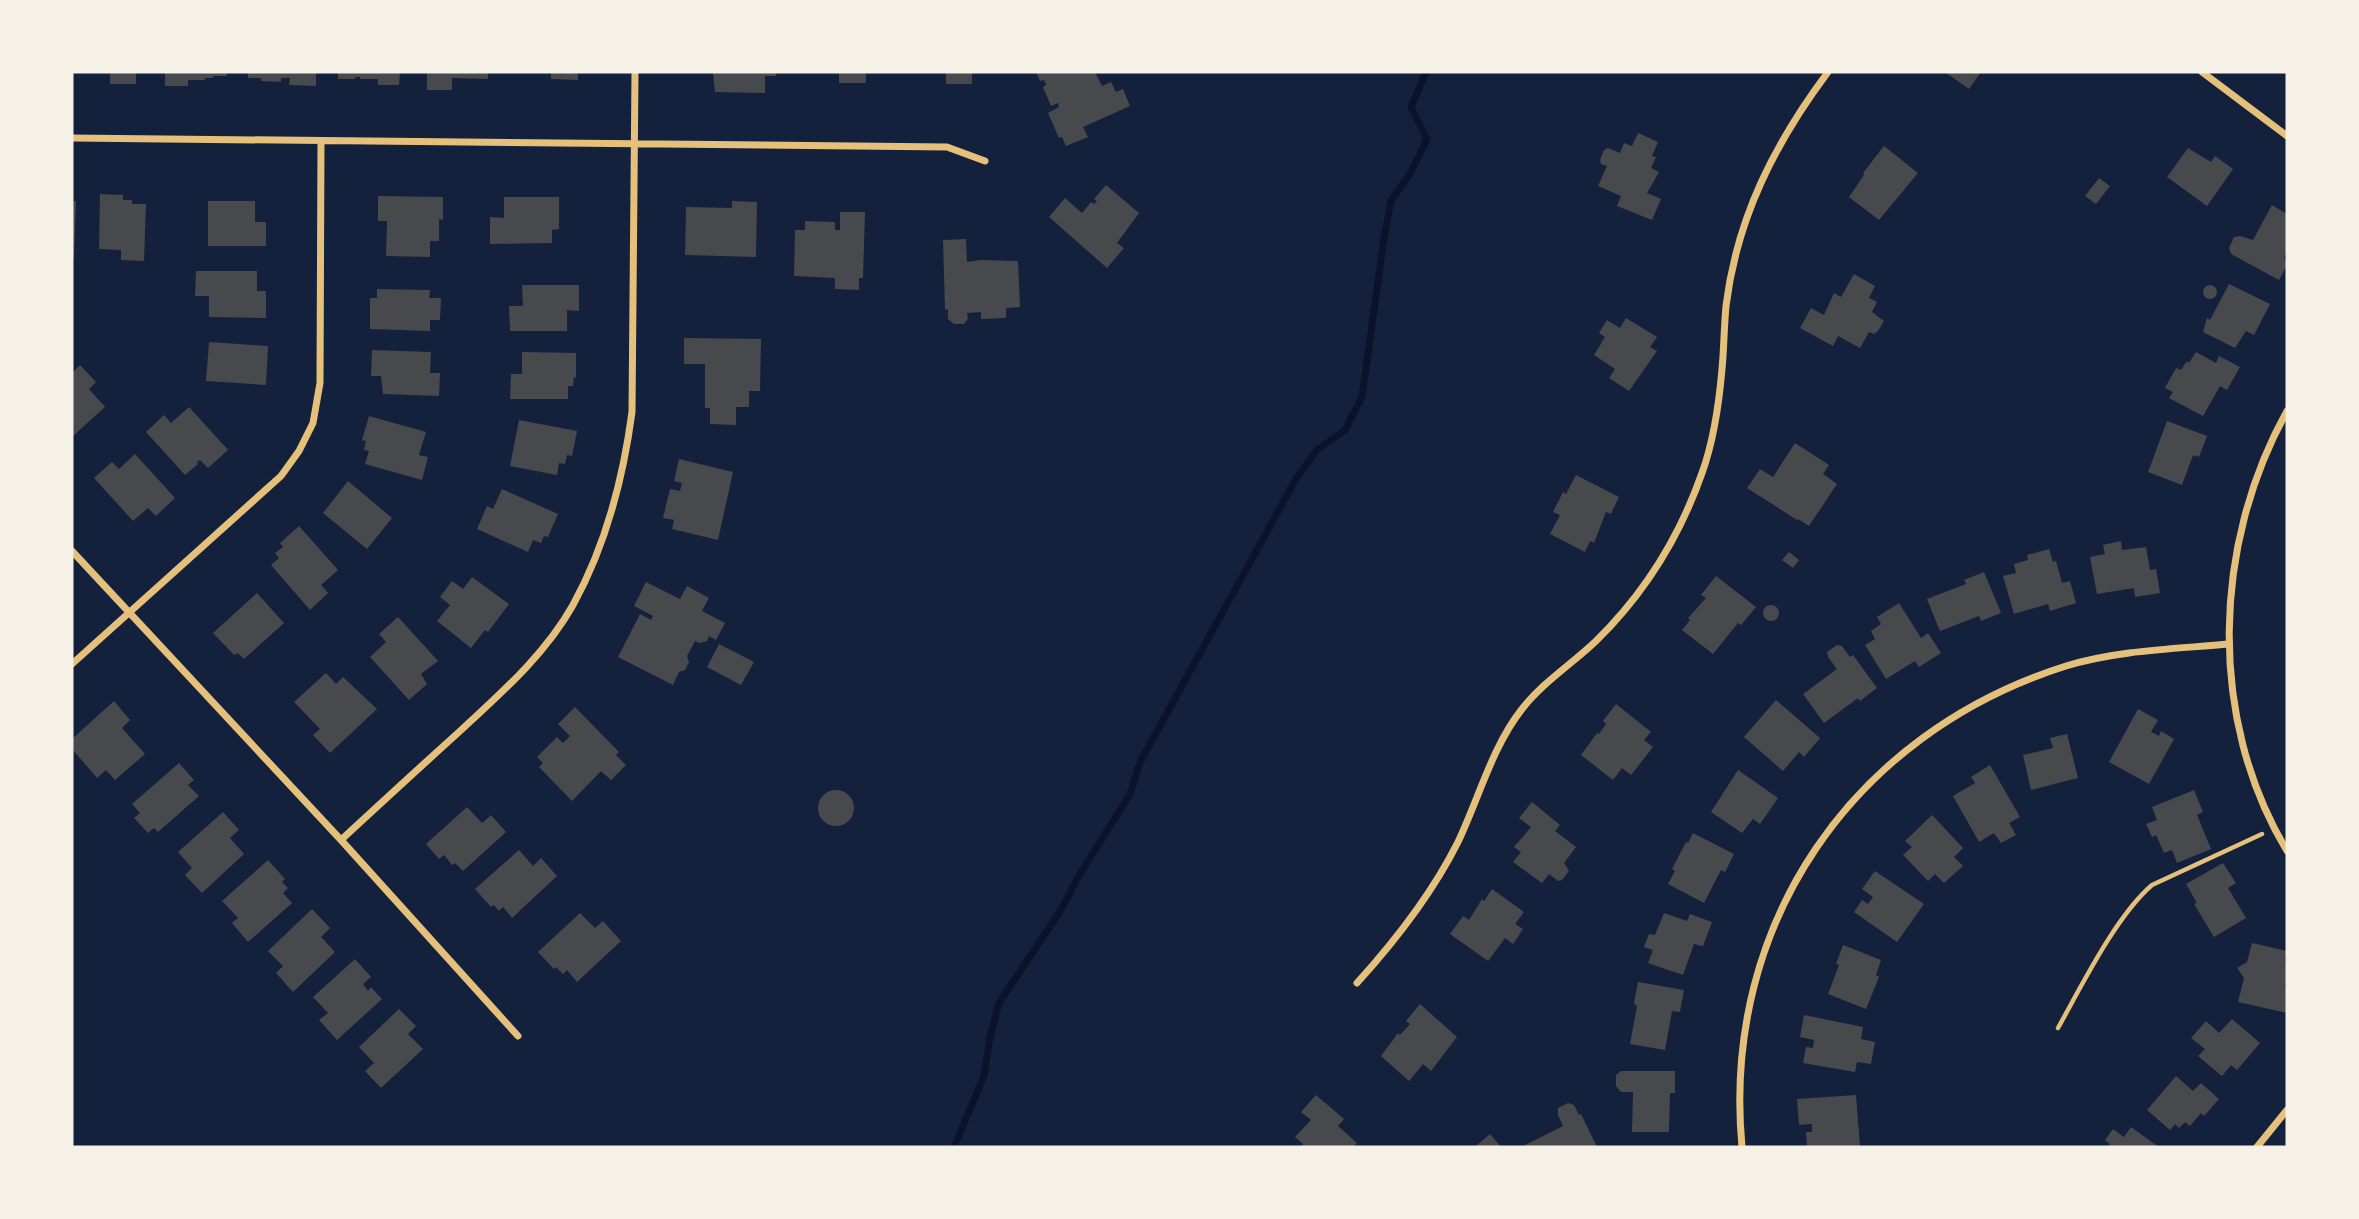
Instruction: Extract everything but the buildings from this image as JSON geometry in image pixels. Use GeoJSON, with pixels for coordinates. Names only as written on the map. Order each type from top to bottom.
{"type":"FeatureCollection","features":[{"type":"Feature","properties":{"kind":"street"},"geometry":{"type":"LineString","coordinates":[[341,840],[511,684],[572,607],[606,530],[619,487],[632,412],[635,72]]}},
{"type":"Feature","properties":{"kind":"street"},"geometry":{"type":"LineString","coordinates":[[1357,983],[1395,940],[1430,891],[1457,843],[1504,737],[1522,709],[1547,682],[1595,642],[1627,608],[1659,564],[1684,519],[1703,471],[1716,422],[1726,306],[1736,253],[1751,203],[1774,153],[1802,106],[1828,72]]}},
{"type":"Feature","properties":{"kind":"street"},"geometry":{"type":"LineString","coordinates":[[2202,72],[2287,136]]}},
{"type":"Feature","properties":{"kind":"street"},"geometry":{"type":"LineString","coordinates":[[72,138],[947,147],[985,161]]}},
{"type":"Feature","properties":{"kind":"street"},"geometry":{"type":"LineString","coordinates":[[72,664],[281,476],[299,451],[313,423],[320,383],[321,142]]}},
{"type":"Feature","properties":{"kind":"street"},"geometry":{"type":"LineString","coordinates":[[2287,411],[2264,459],[2240,534],[2233,573],[2229,644],[2236,713],[2251,770],[2287,850]]}},
{"type":"Feature","properties":{"kind":"street"},"geometry":{"type":"LineString","coordinates":[[72,551],[341,840],[518,1036]]}},
{"type":"Feature","properties":{"kind":"street"},"geometry":{"type":"LineString","coordinates":[[1742,1147],[1741,1060],[1749,1009],[1762,960],[1776,922],[1804,867],[1827,831],[1853,799],[1911,746],[1960,712],[2013,685],[2068,665],[2126,653],[2229,644]]}},
{"type":"Feature","properties":{"kind":"street"},"geometry":{"type":"LineString","coordinates":[[2258,1147],[2287,1110]]}},
{"type":"Feature","properties":{"kind":"path"},"geometry":{"type":"LineString","coordinates":[[2058,1028],[2100,954],[2139,896],[2152,885],[2276,828]]}},
{"type":"Feature","properties":{"kind":"waterway"},"geometry":{"type":"LineString","coordinates":[[954,1147],[984,1076],[999,1003],[1061,910],[1078,877],[1130,794],[1140,762],[1297,477],[1317,450],[1345,430],[1362,397],[1391,201],[1411,172],[1427,139],[1411,107],[1426,72]]}}]}
